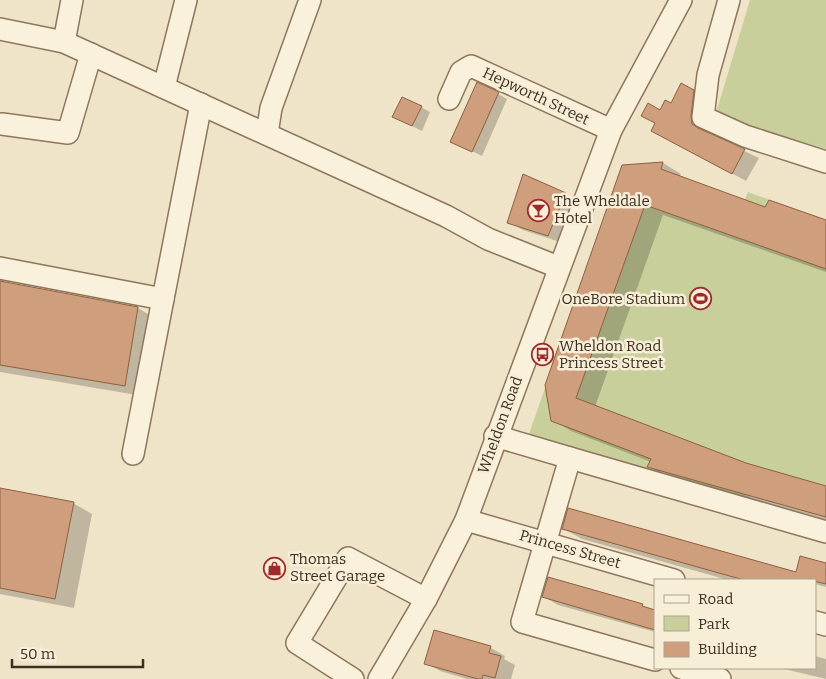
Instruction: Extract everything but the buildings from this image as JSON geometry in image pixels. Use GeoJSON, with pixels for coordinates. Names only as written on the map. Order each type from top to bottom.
{"type":"FeatureCollection","features":[{"type":"Feature","properties":{"kind":"street"},"geometry":{"type":"LineString","coordinates":[[64,42],[72,0]]}},
{"type":"Feature","properties":{"kind":"street"},"geometry":{"type":"LineString","coordinates":[[164,88],[186,0]]}},
{"type":"Feature","properties":{"kind":"street"},"geometry":{"type":"LineString","coordinates":[[267,134],[271,108],[310,0]]}},
{"type":"Feature","properties":{"kind":"street","name":"Wheldon Road"},"geometry":{"type":"LineString","coordinates":[[379,679],[426,599],[466,520],[558,267],[611,130],[682,0]]}},
{"type":"Feature","properties":{"kind":"street"},"geometry":{"type":"LineString","coordinates":[[729,0],[708,75],[703,116],[745,136],[826,162]]}},
{"type":"Feature","properties":{"kind":"street"},"geometry":{"type":"LineString","coordinates":[[0,29],[64,42],[446,216],[488,239],[558,267]]}},
{"type":"Feature","properties":{"kind":"street"},"geometry":{"type":"LineString","coordinates":[[2,124],[68,133],[81,82],[91,54]]}},
{"type":"Feature","properties":{"kind":"street","name":"Hepworth Street"},"geometry":{"type":"LineString","coordinates":[[449,99],[461,72],[471,66],[611,130]]}},
{"type":"Feature","properties":{"kind":"street"},"geometry":{"type":"LineString","coordinates":[[133,454],[201,104]]}},
{"type":"Feature","properties":{"kind":"street"},"geometry":{"type":"LineString","coordinates":[[0,268],[163,298]]}},
{"type":"Feature","properties":{"kind":"street"},"geometry":{"type":"LineString","coordinates":[[496,436],[826,532]]}},
{"type":"Feature","properties":{"kind":"street"},"geometry":{"type":"LineString","coordinates":[[570,458],[522,622],[654,660]]}},
{"type":"Feature","properties":{"kind":"street","name":"Princess Street"},"geometry":{"type":"LineString","coordinates":[[466,520],[671,579]]}},
{"type":"Feature","properties":{"kind":"street"},"geometry":{"type":"LineString","coordinates":[[353,679],[297,643],[348,558],[426,599]]}},
{"type":"Feature","properties":{"kind":"street"},"geometry":{"type":"LineString","coordinates":[[685,669],[720,679]]}},
{"type":"Feature","properties":{"kind":"green space"},"geometry":{"type":"Polygon","coordinates":[[[750,0],[826,0],[826,149],[715,116],[750,0]]]}},
{"type":"Feature","properties":{"kind":"green space","name":"OneBore Stadium"},"geometry":{"type":"Polygon","coordinates":[[[663,162],[661,169],[744,201],[748,192],[826,220],[826,517],[752,495],[745,499],[661,471],[657,480],[528,437],[622,165],[663,162]]]}},
{"type":"Feature","properties":{"kind":"place","name":"The Wheldale Hotel"},"geometry":{"type":"Point","coordinates":[538,210]}},
{"type":"Feature","properties":{"kind":"place","name":"OneBore Stadium"},"geometry":{"type":"Point","coordinates":[701,299]}},
{"type":"Feature","properties":{"kind":"place","name":"Wheldon Road Princess Street"},"geometry":{"type":"Point","coordinates":[543,355]}},
{"type":"Feature","properties":{"kind":"place","name":"Thomas Street Garage"},"geometry":{"type":"Point","coordinates":[274,568]}}]}
